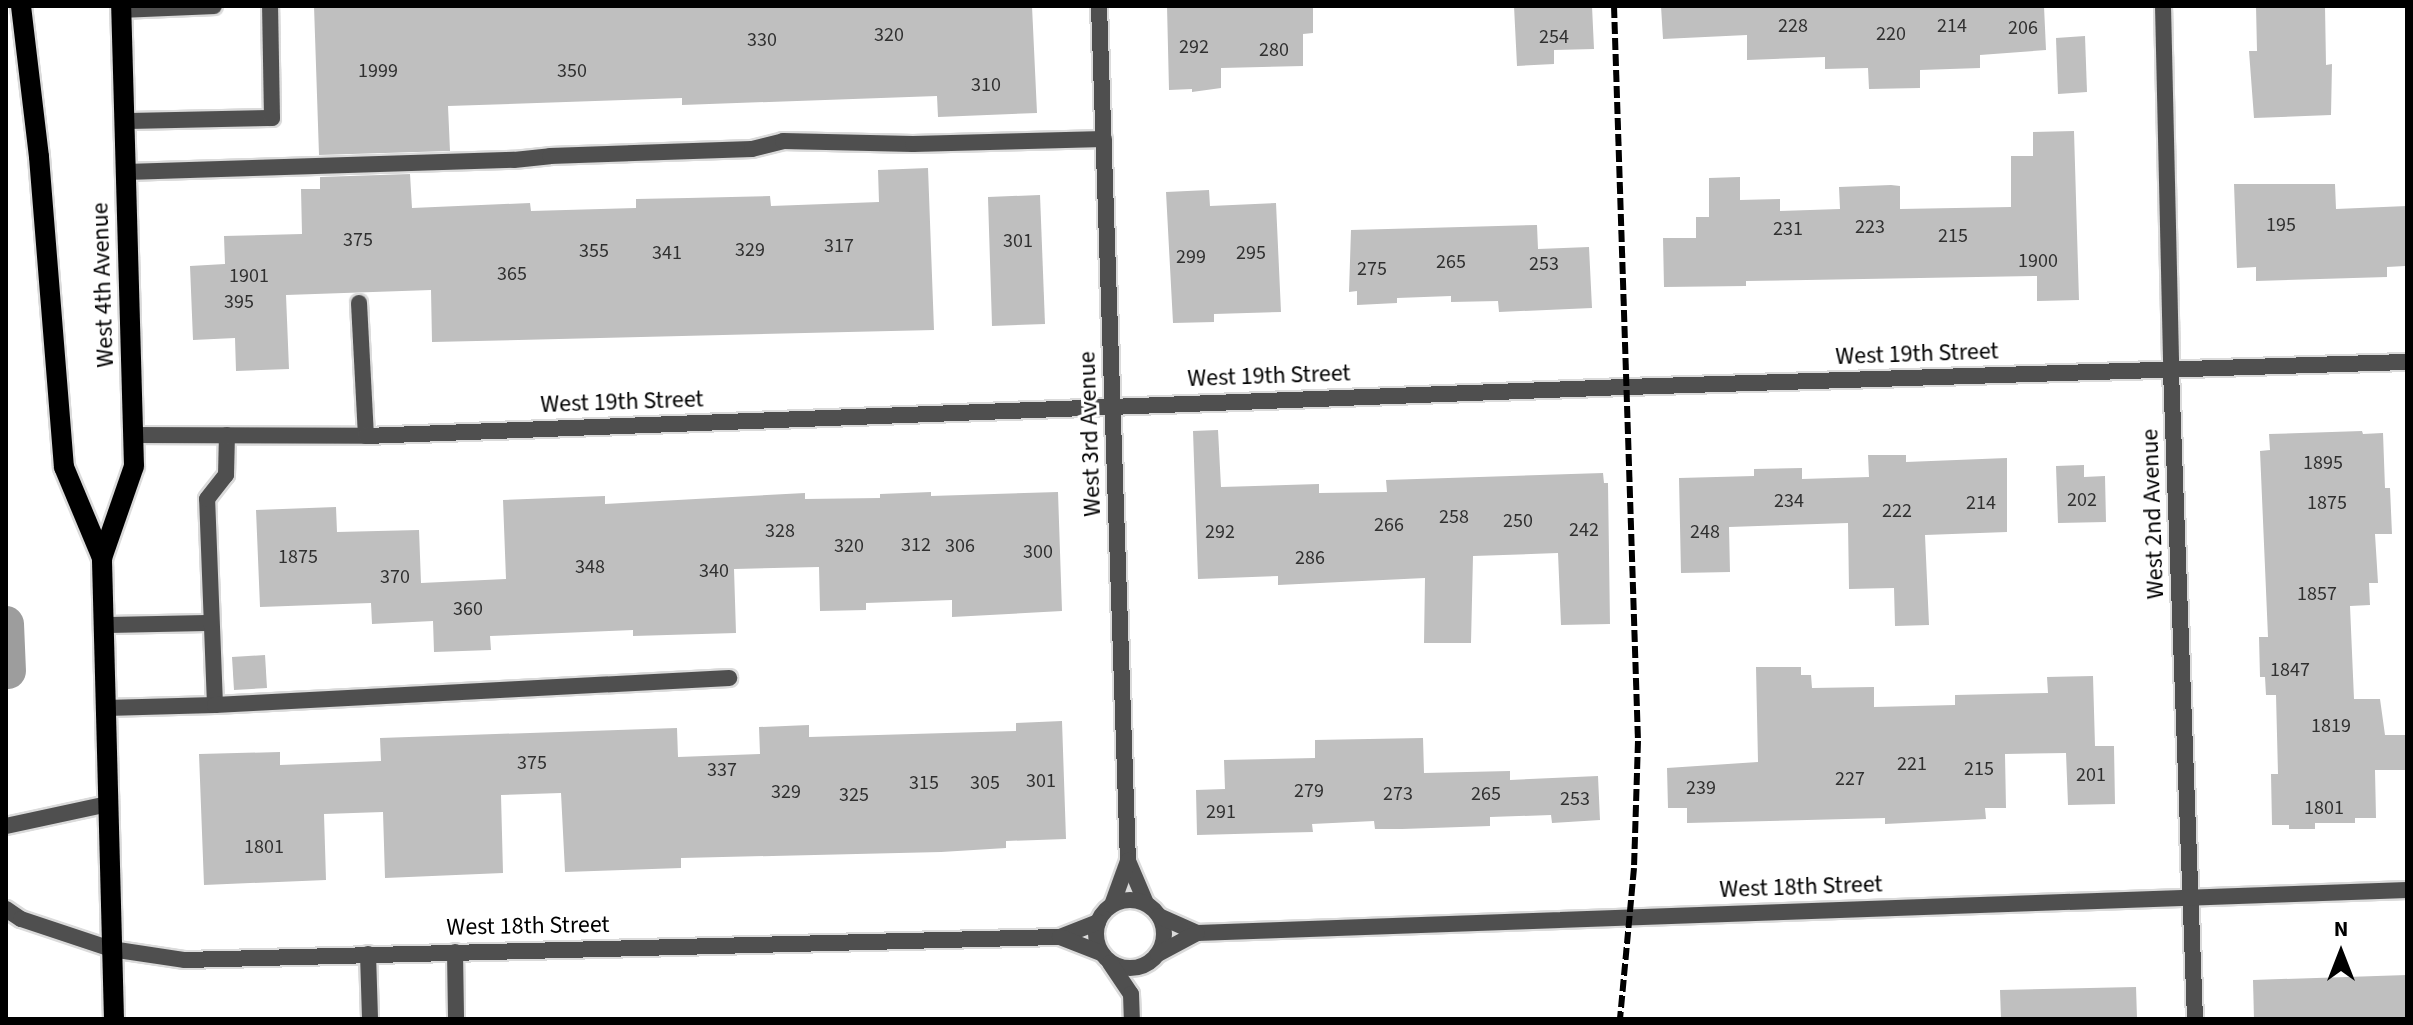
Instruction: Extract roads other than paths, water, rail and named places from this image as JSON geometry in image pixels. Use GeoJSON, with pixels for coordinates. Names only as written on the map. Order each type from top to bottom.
{"type":"FeatureCollection","features":[{"type":"Feature","properties":{"kind":"main road","name":"West 4th Avenue"},"geometry":{"type":"LineString","coordinates":[[21,6],[39,157],[64,467],[102,558]]}},
{"type":"Feature","properties":{"kind":"main road","name":"West 4th Avenue"},"geometry":{"type":"LineString","coordinates":[[114,1019],[102,558],[134,466],[122,8]]}},
{"type":"Feature","properties":{"kind":"street"},"geometry":{"type":"LineString","coordinates":[[122,8],[214,6]]}},
{"type":"Feature","properties":{"kind":"street"},"geometry":{"type":"LineString","coordinates":[[125,121],[272,118],[270,6]]}},
{"type":"Feature","properties":{"kind":"street","name":"West 3rd Avenue"},"geometry":{"type":"LineString","coordinates":[[1099,6],[1128,861],[1146,903]]}},
{"type":"Feature","properties":{"kind":"street","name":"West 2nd Avenue"},"geometry":{"type":"LineString","coordinates":[[2163,6],[2171,371],[2193,898],[2195,1019]]}},
{"type":"Feature","properties":{"kind":"street"},"geometry":{"type":"LineString","coordinates":[[126,172],[752,149],[783,141],[913,144],[1104,139]]}},
{"type":"Feature","properties":{"kind":"street"},"geometry":{"type":"LineString","coordinates":[[359,303],[366,436]]}},
{"type":"Feature","properties":{"kind":"street","name":"West 19th Street"},"geometry":{"type":"LineString","coordinates":[[134,435],[366,436],[1113,406],[2407,362]]}},
{"type":"Feature","properties":{"kind":"street"},"geometry":{"type":"LineString","coordinates":[[215,705],[207,499],[226,475],[227,435]]}},
{"type":"Feature","properties":{"kind":"street"},"geometry":{"type":"LineString","coordinates":[[104,625],[211,623]]}},
{"type":"Feature","properties":{"kind":"street"},"geometry":{"type":"LineString","coordinates":[[106,708],[729,678]]}},
{"type":"Feature","properties":{"kind":"street"},"geometry":{"type":"LineString","coordinates":[[6,826],[108,804]]}},
{"type":"Feature","properties":{"kind":"street","name":"West 3rd Avenue"},"geometry":{"type":"LineString","coordinates":[[1112,905],[1128,861]]}},
{"type":"Feature","properties":{"kind":"street","name":"West 18th Street"},"geometry":{"type":"LineString","coordinates":[[1159,916],[1197,933],[2407,890]]}},
{"type":"Feature","properties":{"kind":"street"},"geometry":{"type":"LineString","coordinates":[[1131,994],[1154,958],[1165,931],[1159,916],[1146,903],[1134,899],[1112,905],[1098,922],[1095,932],[1105,957],[1131,994],[1132,1019]]}},
{"type":"Feature","properties":{"kind":"street","name":"West 18th Street"},"geometry":{"type":"LineString","coordinates":[[6,909],[21,919],[111,949],[185,960],[1060,937],[1098,922]]}},
{"type":"Feature","properties":{"kind":"street","name":"West 18th Street"},"geometry":{"type":"LineString","coordinates":[[1154,958],[1197,933]]}},
{"type":"Feature","properties":{"kind":"street","name":"West 18th Street"},"geometry":{"type":"LineString","coordinates":[[1060,937],[1105,957]]}},
{"type":"Feature","properties":{"kind":"street"},"geometry":{"type":"LineString","coordinates":[[455,952],[456,1019]]}},
{"type":"Feature","properties":{"kind":"street"},"geometry":{"type":"LineString","coordinates":[[368,954],[370,1019]]}},
{"type":"Feature","properties":{"kind":"street"},"geometry":{"type":"LineString","coordinates":[[1105,957],[1129,969],[1154,958]]}},
{"type":"Feature","properties":{"kind":"waterway"},"geometry":{"type":"LineString","coordinates":[[6,624],[8,671]]}},
{"type":"Feature","properties":{"kind":"railway"},"geometry":{"type":"LineString","coordinates":[[1614,6],[1638,741],[1634,868],[1620,1019]]}}]}
